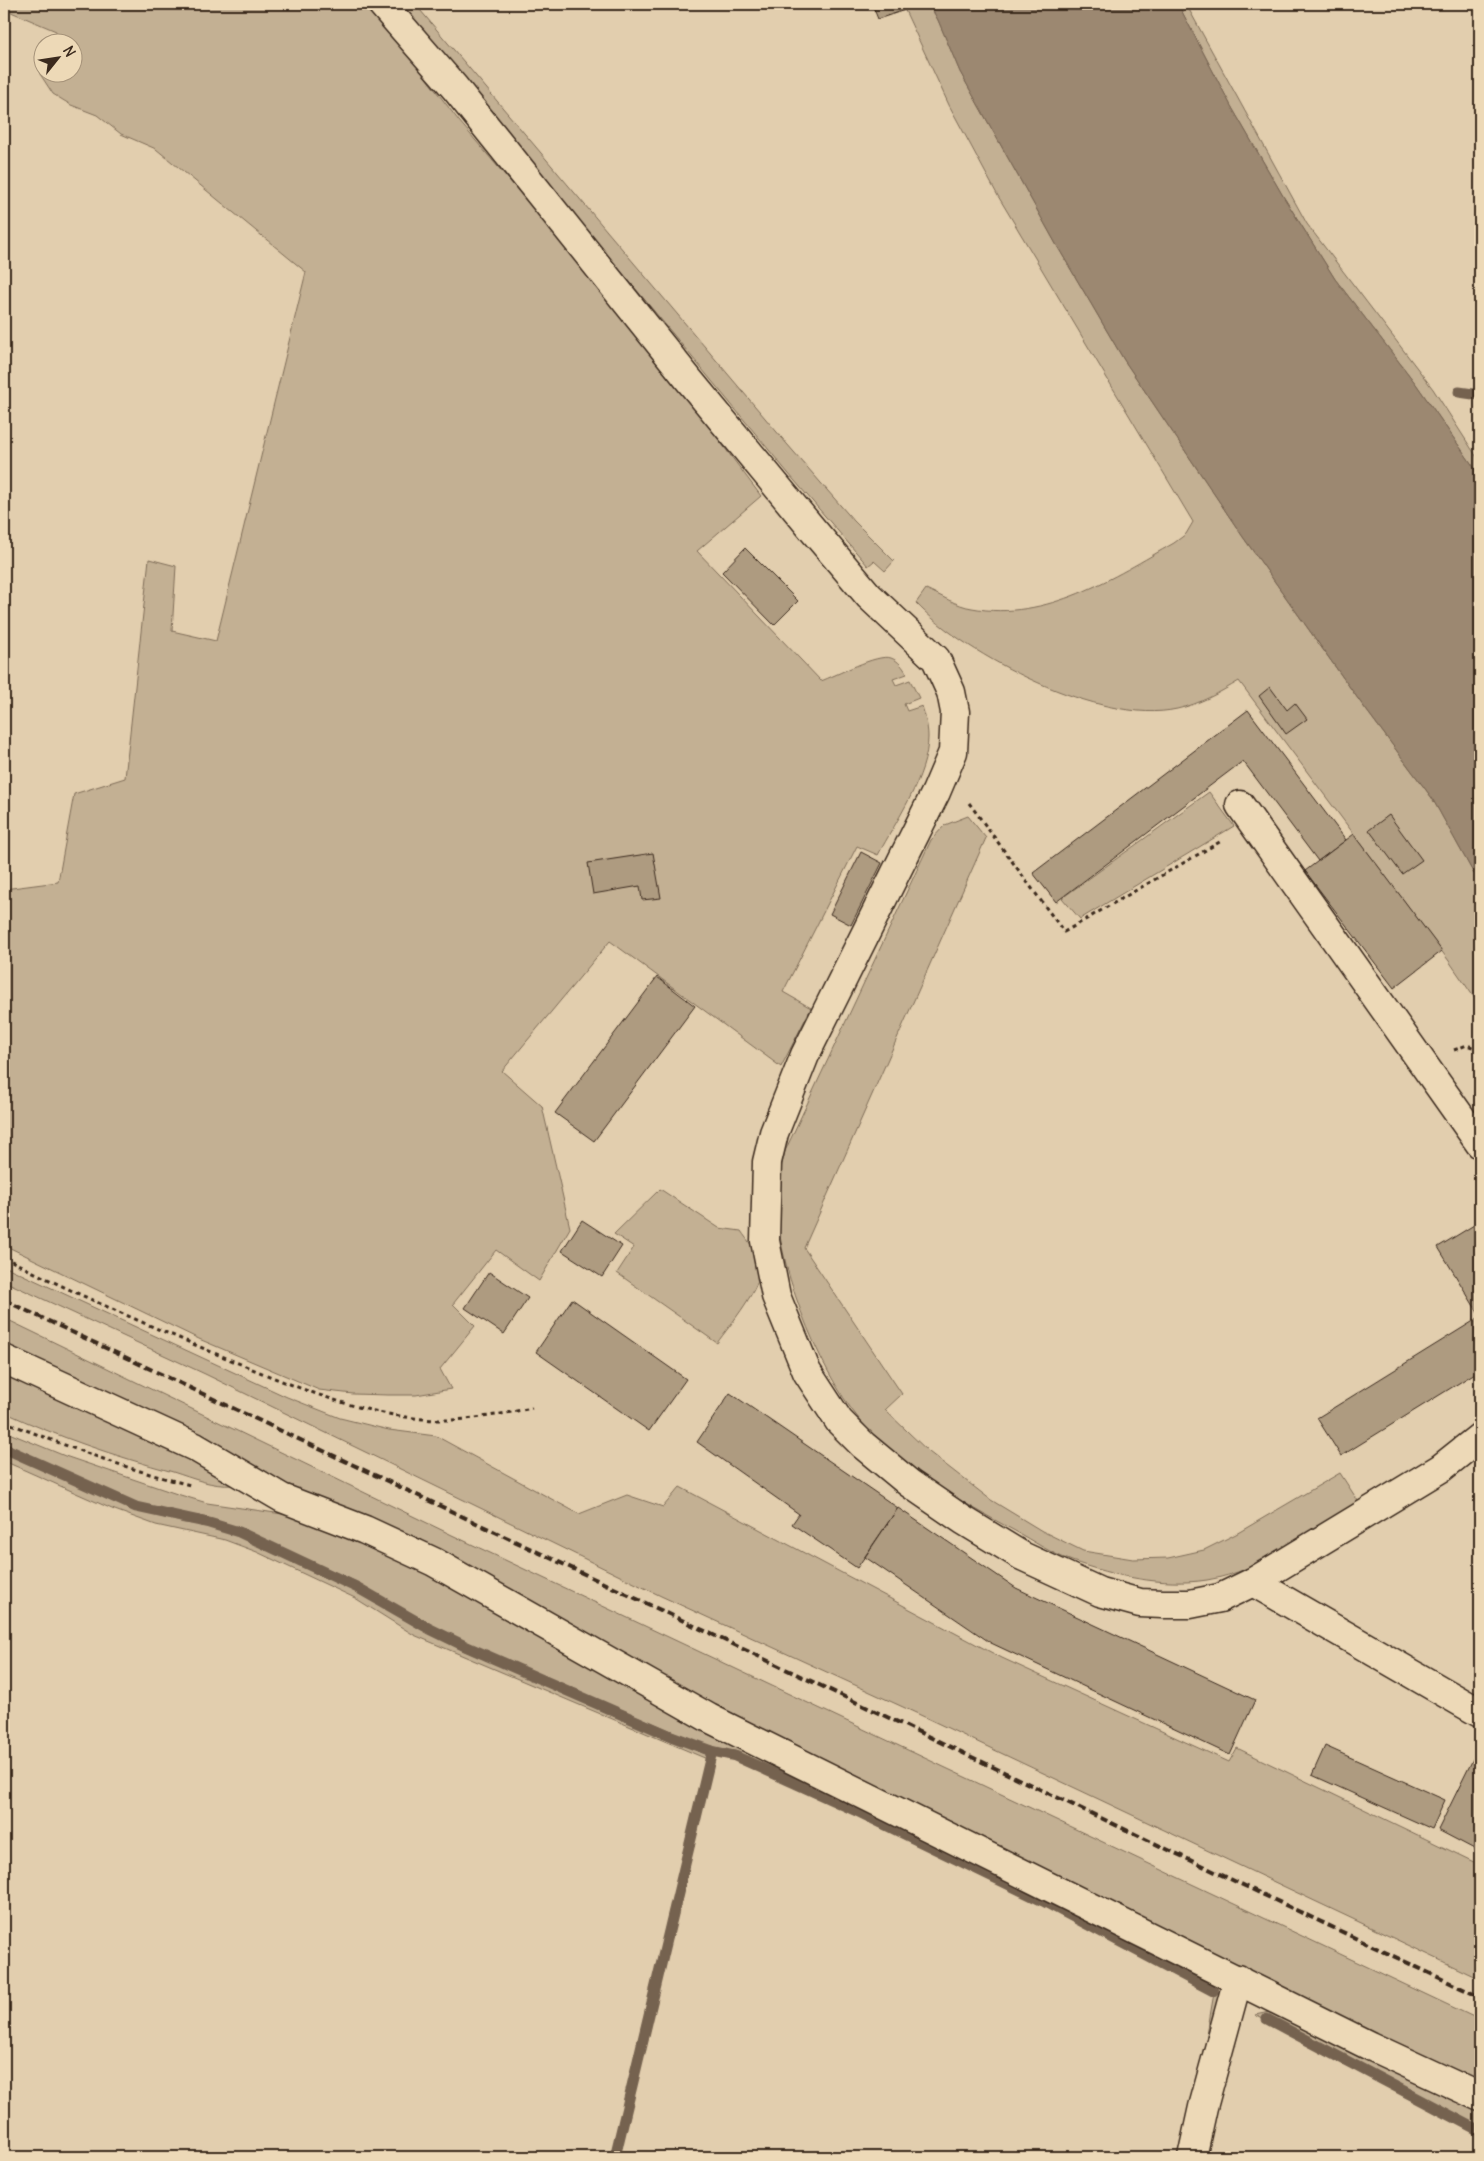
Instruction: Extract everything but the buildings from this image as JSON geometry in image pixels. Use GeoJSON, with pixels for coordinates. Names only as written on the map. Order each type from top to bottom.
{"type":"FeatureCollection","features":[{"type":"Feature","properties":{"kind":"street"},"geometry":{"type":"LineString","coordinates":[[382,4],[456,88],[801,516],[869,596],[936,660],[951,692],[955,712],[953,752],[946,770],[804,1055],[774,1133],[767,1162],[765,1240],[776,1296],[785,1323],[807,1372],[822,1398],[839,1421],[857,1439],[909,1483],[963,1520],[1022,1556],[1100,1592],[1140,1603],[1190,1604],[1220,1598],[1253,1582],[1433,1473],[1480,1437]]}},
{"type":"Feature","properties":{"kind":"street"},"geometry":{"type":"LineString","coordinates":[[1247,814],[1480,1144]]}},
{"type":"Feature","properties":{"kind":"street"},"geometry":{"type":"LineString","coordinates":[[4,1359],[195,1447],[282,1498],[364,1530],[434,1562],[709,1718],[1370,2046],[1480,2097]]}},
{"type":"Feature","properties":{"kind":"street"},"geometry":{"type":"LineString","coordinates":[[1253,1582],[1480,1713]]}},
{"type":"Feature","properties":{"kind":"street"},"geometry":{"type":"LineString","coordinates":[[1192,2157],[1203,2108],[1238,1979]]}},
{"type":"Feature","properties":{"kind":"path"},"geometry":{"type":"LineString","coordinates":[[946,770],[1064,932],[1247,814]]}},
{"type":"Feature","properties":{"kind":"path"},"geometry":{"type":"LineString","coordinates":[[4,1257],[183,1339],[339,1402],[383,1414],[425,1420],[475,1419],[532,1408]]}},
{"type":"Feature","properties":{"kind":"path"},"geometry":{"type":"LineString","coordinates":[[4,1421],[77,1450],[151,1475],[194,1487]]}},
{"type":"Feature","properties":{"kind":"path"},"geometry":{"type":"LineString","coordinates":[[4,2154],[11,2157]]}},
{"type":"Feature","properties":{"kind":"shaded area"},"geometry":{"type":"Polygon","coordinates":[[[4,4],[364,4],[420,70],[459,121],[532,207],[697,411],[761,496],[697,551],[821,681],[867,662],[885,657],[891,658],[901,664],[907,674],[893,679],[896,685],[910,680],[919,698],[904,704],[907,711],[922,706],[928,737],[927,752],[910,798],[878,855],[857,846],[783,992],[811,1008],[781,1067],[610,941],[502,1071],[542,1106],[570,1228],[539,1281],[496,1250],[453,1304],[475,1326],[440,1369],[451,1389],[416,1395],[353,1394],[319,1390],[199,1339],[4,1245],[4,889],[58,882],[74,794],[125,778],[149,559],[176,566],[172,631],[216,641],[306,272],[156,149],[121,134],[97,115],[71,105],[53,94],[45,82],[82,82],[82,32],[56,32],[4,9],[4,4]]]}},
{"type":"Feature","properties":{"kind":"shaded area"},"geometry":{"type":"Polygon","coordinates":[[[400,4],[415,4],[787,444],[854,521],[894,561],[885,571],[874,561],[868,566],[788,473],[400,4]]]}},
{"type":"Feature","properties":{"kind":"shaded area"},"geometry":{"type":"Polygon","coordinates":[[[902,4],[929,4],[938,20],[960,72],[1056,244],[1124,360],[1243,537],[1361,703],[1432,798],[1474,874],[1480,875],[1480,1006],[1449,961],[1239,681],[1217,694],[1177,709],[1146,712],[1112,707],[1075,697],[1037,682],[1001,664],[967,644],[938,623],[916,603],[926,589],[966,607],[999,611],[1026,609],[1053,603],[1103,582],[1174,543],[1186,534],[1193,522],[998,196],[949,105],[902,4]]]}},
{"type":"Feature","properties":{"kind":"shaded area"},"geometry":{"type":"Polygon","coordinates":[[[929,4],[1178,4],[1231,106],[1283,196],[1335,279],[1416,384],[1480,476],[1480,875],[1474,874],[1432,798],[1361,703],[1243,537],[1124,360],[1056,244],[960,72],[938,20],[929,4]]]}},
{"type":"Feature","properties":{"kind":"shaded area"},"geometry":{"type":"Polygon","coordinates":[[[1178,4],[1186,4],[1307,224],[1433,389],[1480,462],[1480,476],[1416,384],[1335,279],[1283,196],[1231,106],[1178,4]]]}},
{"type":"Feature","properties":{"kind":"shaded area"},"geometry":{"type":"Polygon","coordinates":[[[1209,792],[1234,826],[1080,919],[1062,898],[1209,792]]]}},
{"type":"Feature","properties":{"kind":"shaded area"},"geometry":{"type":"Polygon","coordinates":[[[968,816],[986,838],[804,1248],[902,1394],[885,1410],[929,1452],[991,1500],[1042,1531],[1083,1551],[1133,1559],[1168,1558],[1204,1550],[1236,1534],[1340,1473],[1360,1504],[1286,1549],[1247,1568],[1207,1580],[1190,1582],[1138,1579],[1104,1571],[1057,1555],[974,1508],[931,1482],[874,1436],[859,1419],[828,1372],[801,1312],[782,1249],[778,1219],[777,1193],[785,1151],[931,840],[945,825],[968,816]]]}},
{"type":"Feature","properties":{"kind":"shaded area"},"geometry":{"type":"Polygon","coordinates":[[[660,1189],[719,1228],[741,1231],[760,1260],[760,1274],[757,1284],[717,1343],[617,1273],[634,1247],[614,1234],[660,1189]]]}},
{"type":"Feature","properties":{"kind":"shaded area"},"geometry":{"type":"Polygon","coordinates":[[[4,1266],[287,1397],[340,1418],[389,1430],[436,1436],[579,1514],[627,1495],[663,1507],[680,1487],[1002,1658],[1229,1762],[1237,1748],[1480,1865],[1480,1979],[916,1713],[661,1596],[205,1374],[4,1281],[4,1266]]]}},
{"type":"Feature","properties":{"kind":"shaded area"},"geometry":{"type":"Polygon","coordinates":[[[4,1318],[452,1535],[1480,2020],[1480,2087],[737,1723],[306,1496],[4,1348],[4,1318]]]}},
{"type":"Feature","properties":{"kind":"shaded area"},"geometry":{"type":"Polygon","coordinates":[[[4,1374],[152,1435],[233,1485],[203,1482],[108,1453],[45,1430],[4,1412],[4,1374]]]}},
{"type":"Feature","properties":{"kind":"shaded area"},"geometry":{"type":"Polygon","coordinates":[[[4,1431],[65,1456],[207,1503],[303,1517],[426,1570],[1220,1987],[1217,2018],[1205,2046],[1214,1993],[1213,1986],[1095,1924],[916,1836],[735,1751],[714,1749],[463,1642],[432,1627],[357,1582],[245,1532],[199,1516],[170,1512],[139,1504],[4,1444],[4,1431]]]}},
{"type":"Feature","properties":{"kind":"shaded area"},"geometry":{"type":"Polygon","coordinates":[[[4,1451],[134,1510],[184,1523],[211,1526],[232,1533],[358,1591],[420,1629],[465,1651],[708,1755],[707,1759],[414,1635],[355,1598],[257,1552],[225,1540],[156,1525],[112,1509],[4,1461],[4,1451]]]}},
{"type":"Feature","properties":{"kind":"shaded area"},"geometry":{"type":"Polygon","coordinates":[[[1274,2011],[1480,2112],[1480,2127],[1271,2018],[1265,2020],[1255,2015],[1274,2011]]]}},
{"type":"Feature","properties":{"kind":"waterway"},"geometry":{"type":"LineString","coordinates":[[1459,392],[1480,395]]}},
{"type":"Feature","properties":{"kind":"waterway"},"geometry":{"type":"LineString","coordinates":[[4,1448],[136,1507],[209,1523],[239,1532],[358,1588],[430,1629],[465,1646],[671,1736],[712,1751],[735,1756],[861,1813],[1043,1901],[1213,1991]]}},
{"type":"Feature","properties":{"kind":"waterway"},"geometry":{"type":"LineString","coordinates":[[615,2157],[712,1751]]}},
{"type":"Feature","properties":{"kind":"waterway"},"geometry":{"type":"LineString","coordinates":[[1267,2019],[1480,2131]]}},
{"type":"Feature","properties":{"kind":"railway"},"geometry":{"type":"LineString","coordinates":[[4,1300],[1480,1997]]}}]}
